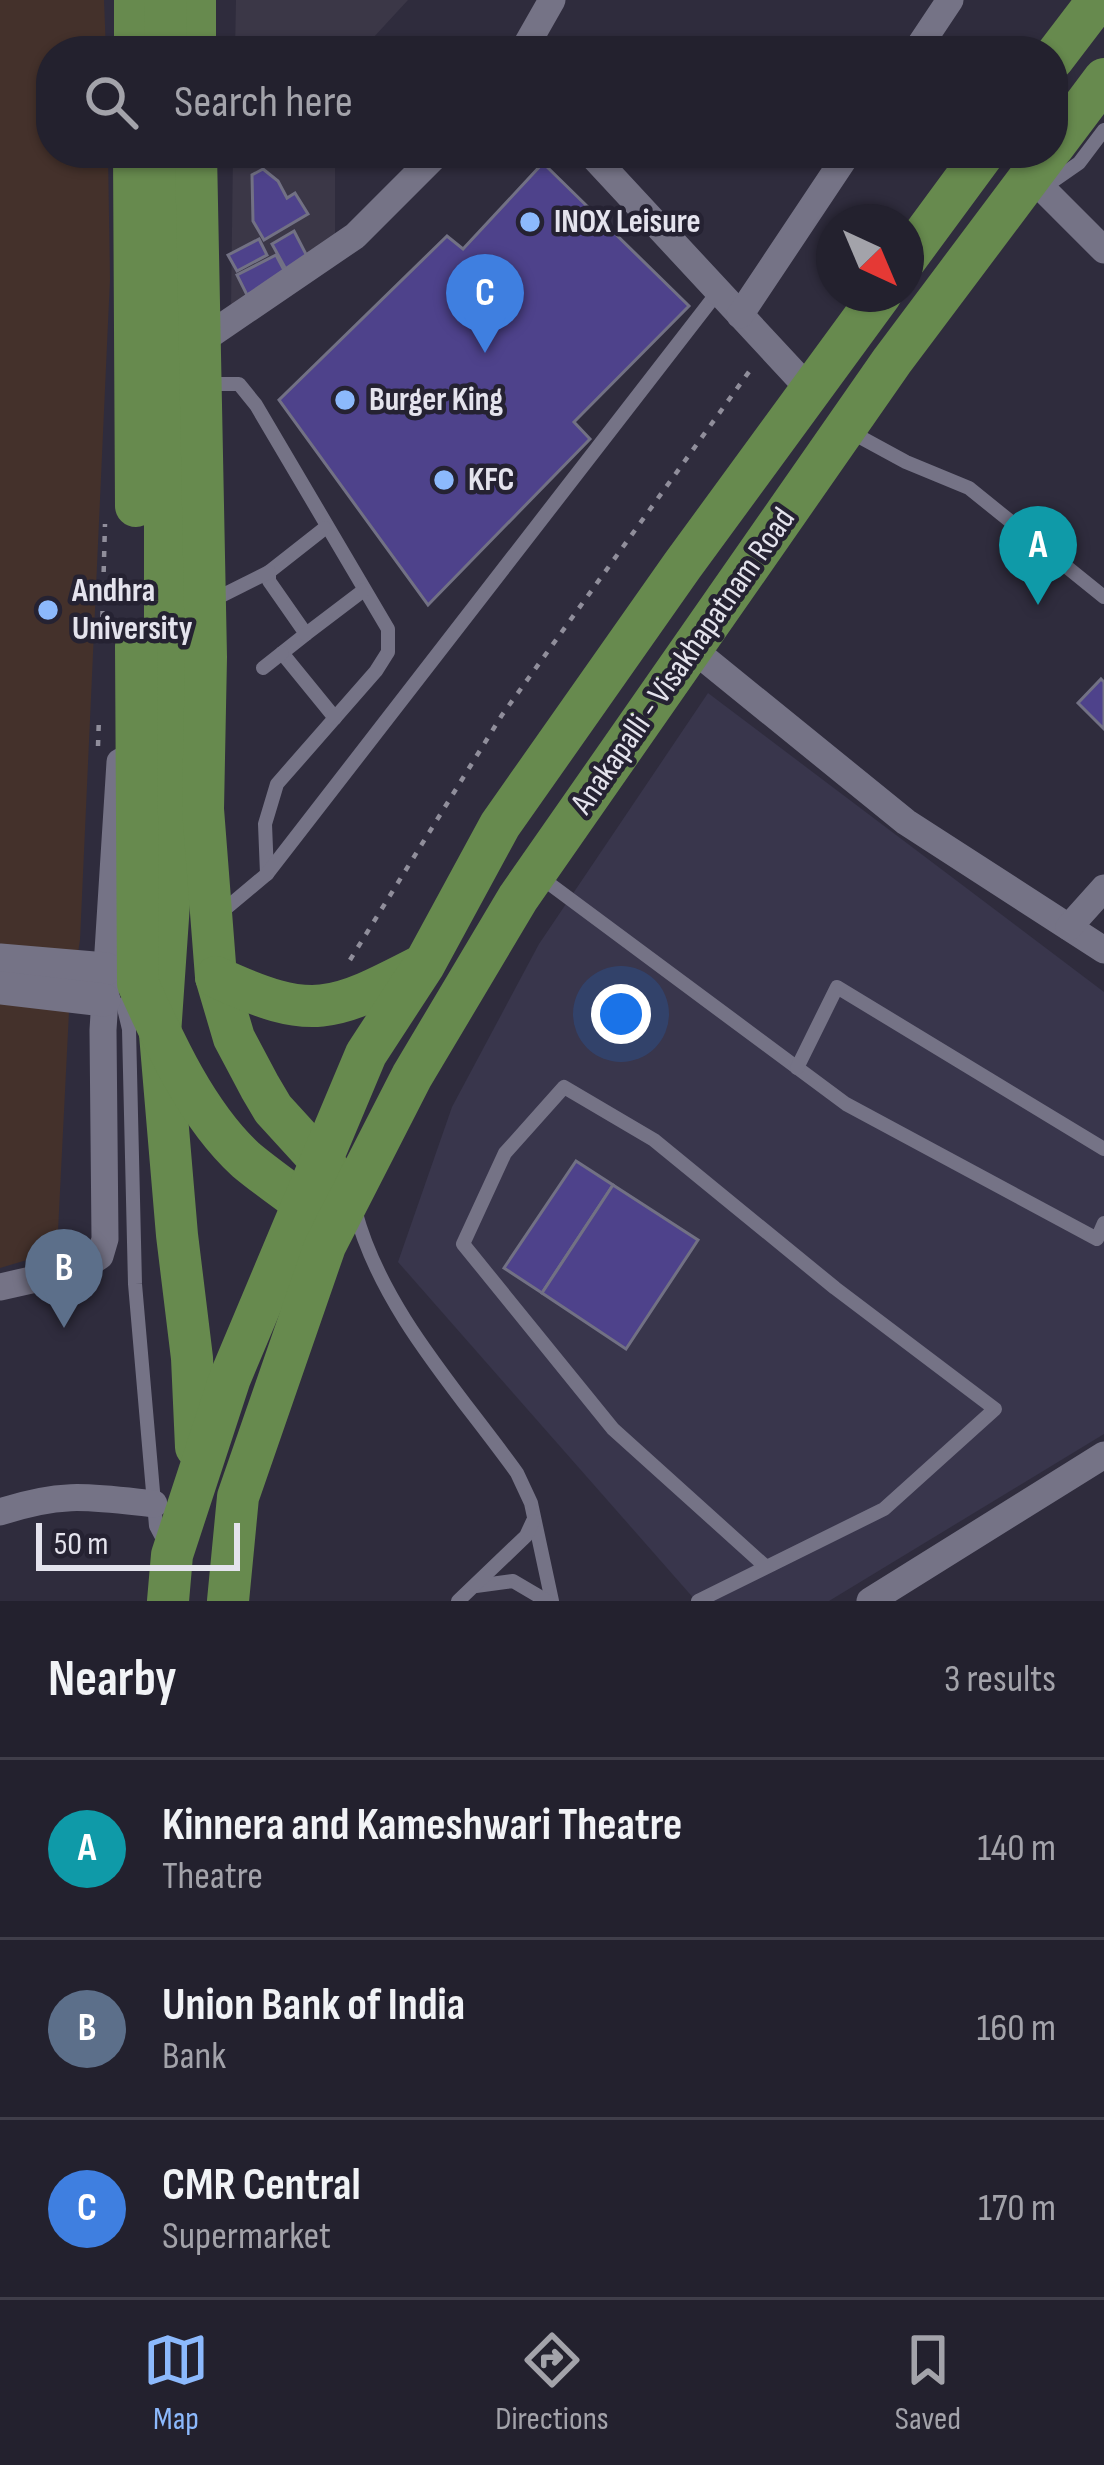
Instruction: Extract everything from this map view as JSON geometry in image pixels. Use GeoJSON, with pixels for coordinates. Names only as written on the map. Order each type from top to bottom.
{"type":"FeatureCollection","features":[{"type":"Feature","properties":{"kind":"main road"},"geometry":{"type":"LineString","coordinates":[[135,0],[135,36]]}},
{"type":"Feature","properties":{"kind":"main road"},"geometry":{"type":"LineString","coordinates":[[165,36],[166,0]]}},
{"type":"Feature","properties":{"kind":"main road"},"geometry":{"type":"LineString","coordinates":[[195,0],[195,36]]}},
{"type":"Feature","properties":{"kind":"main road"},"geometry":{"type":"LineString","coordinates":[[1068,39],[1098,0]]}},
{"type":"Feature","properties":{"kind":"main road","name":"Anakapalli - Visakhapatnam Road"},"geometry":{"type":"LineString","coordinates":[[1068,133],[1104,79]]}},
{"type":"Feature","properties":{"kind":"main road"},"geometry":{"type":"LineString","coordinates":[[134,168],[139,984],[160,1034],[219,1130],[246,1159],[335,1207]]}},
{"type":"Feature","properties":{"kind":"main road"},"geometry":{"type":"LineString","coordinates":[[165,168],[165,691],[170,890],[160,1034],[192,1358],[197,1472]]}},
{"type":"Feature","properties":{"kind":"main road"},"geometry":{"type":"LineString","coordinates":[[196,168],[205,604],[203,809],[216,977],[234,1038],[335,1207]]}},
{"type":"Feature","properties":{"kind":"main road"},"geometry":{"type":"LineString","coordinates":[[924,235],[973,168]]}},
{"type":"Feature","properties":{"kind":"main road","name":"Anakapalli - Visakhapatnam Road"},"geometry":{"type":"LineString","coordinates":[[335,1207],[535,873],[844,428],[998,220],[1044,168]]}},
{"type":"Feature","properties":{"kind":"main road","name":"Anakapalli - Visakhapatnam Road"},"geometry":{"type":"LineString","coordinates":[[335,1207],[366,1054],[424,965],[500,825],[867,312]]}},
{"type":"Feature","properties":{"kind":"main road"},"geometry":{"type":"LineString","coordinates":[[216,977],[280,1002],[316,1008],[352,1002],[424,965]]}},
{"type":"Feature","properties":{"kind":"main road"},"geometry":{"type":"LineString","coordinates":[[168,1601],[172,1555],[230,1378],[335,1207]]}},
{"type":"Feature","properties":{"kind":"main road"},"geometry":{"type":"LineString","coordinates":[[228,1601],[238,1497],[335,1207]]}},
{"type":"Feature","properties":{"kind":"street"},"geometry":{"type":"LineString","coordinates":[[532,36],[552,0]]}},
{"type":"Feature","properties":{"kind":"street"},"geometry":{"type":"LineString","coordinates":[[926,36],[950,0]]}},
{"type":"Feature","properties":{"kind":"street"},"geometry":{"type":"LineString","coordinates":[[199,364],[355,236],[423,168]]}},
{"type":"Feature","properties":{"kind":"street"},"geometry":{"type":"LineString","coordinates":[[604,168],[810,391]]}},
{"type":"Feature","properties":{"kind":"street"},"geometry":{"type":"LineString","coordinates":[[740,315],[838,168]]}},
{"type":"Feature","properties":{"kind":"street"},"geometry":{"type":"LineString","coordinates":[[1051,168],[1104,250]]}},
{"type":"Feature","properties":{"kind":"street"},"geometry":{"type":"LineString","coordinates":[[694,650],[906,822],[1104,950]]}},
{"type":"Feature","properties":{"kind":"street"},"geometry":{"type":"LineString","coordinates":[[0,1287],[80,1269],[100,1256],[105,1239],[120,760],[136,725]]}},
{"type":"Feature","properties":{"kind":"street"},"geometry":{"type":"LineString","coordinates":[[1069,927],[1104,888]]}},
{"type":"Feature","properties":{"kind":"street"},"geometry":{"type":"LineString","coordinates":[[0,960],[111,991]]}},
{"type":"Feature","properties":{"kind":"street"},"geometry":{"type":"LineString","coordinates":[[0,988],[111,991]]}},
{"type":"Feature","properties":{"kind":"street"},"geometry":{"type":"LineString","coordinates":[[870,1601],[1104,1455]]}},
{"type":"Feature","properties":{"kind":"street"},"geometry":{"type":"LineString","coordinates":[[0,1512],[44,1497],[154,1504]]}},
{"type":"Feature","properties":{"kind":"lane"},"geometry":{"type":"LineString","coordinates":[[1068,163],[1079,163],[1104,130]]}},
{"type":"Feature","properties":{"kind":"lane"},"geometry":{"type":"LineString","coordinates":[[212,920],[267,874],[717,293]]}},
{"type":"Feature","properties":{"kind":"lane"},"geometry":{"type":"LineString","coordinates":[[199,364],[239,384],[256,405],[388,629],[388,652],[376,671],[277,784],[265,824],[267,874]]}},
{"type":"Feature","properties":{"kind":"lane"},"geometry":{"type":"LineString","coordinates":[[844,428],[906,462],[969,488],[1104,597]]}},
{"type":"Feature","properties":{"kind":"lane"},"geometry":{"type":"LineString","coordinates":[[205,604],[269,572],[325,527]]}},
{"type":"Feature","properties":{"kind":"lane"},"geometry":{"type":"LineString","coordinates":[[269,572],[277,594],[306,634]]}},
{"type":"Feature","properties":{"kind":"lane"},"geometry":{"type":"LineString","coordinates":[[263,668],[364,590]]}},
{"type":"Feature","properties":{"kind":"lane"},"geometry":{"type":"LineString","coordinates":[[282,653],[335,718]]}},
{"type":"Feature","properties":{"kind":"lane"},"geometry":{"type":"LineString","coordinates":[[535,873],[846,1104],[1100,1243],[1104,1223]]}},
{"type":"Feature","properties":{"kind":"lane"},"geometry":{"type":"LineString","coordinates":[[797,1068],[837,987],[1104,1149]]}},
{"type":"Feature","properties":{"kind":"lane"},"geometry":{"type":"LineString","coordinates":[[111,991],[160,1034]]}},
{"type":"Feature","properties":{"kind":"lane"},"geometry":{"type":"LineString","coordinates":[[111,991],[129,1029],[136,1306],[156,1526],[172,1555]]}},
{"type":"Feature","properties":{"kind":"lane"},"geometry":{"type":"LineString","coordinates":[[698,1601],[884,1509],[995,1409],[835,1288],[654,1140],[563,1087],[505,1153],[463,1244],[613,1429],[764,1565]]}},
{"type":"Feature","properties":{"kind":"lane"},"geometry":{"type":"LineString","coordinates":[[335,1207],[387,1292],[517,1473],[531,1503],[549,1601]]}},
{"type":"Feature","properties":{"kind":"lane"},"geometry":{"type":"LineString","coordinates":[[458,1601],[526,1536],[532,1521]]}},
{"type":"Feature","properties":{"kind":"lane"},"geometry":{"type":"LineString","coordinates":[[476,1586],[513,1581],[549,1601]]}},
{"type":"Feature","properties":{"kind":"shaded area","name":"Andhra University"},"geometry":{"type":"Polygon","coordinates":[[[0,0],[104,0],[105,36],[36,36],[36,168],[108,168],[110,279],[80,940],[69,1012],[57,1251],[0,1268],[0,0]]]}},
{"type":"Feature","properties":{"kind":"shaded area"},"geometry":{"type":"Polygon","coordinates":[[[236,0],[408,0],[375,36],[235,36],[236,0]]]}},
{"type":"Feature","properties":{"kind":"shaded area"},"geometry":{"type":"Polygon","coordinates":[[[233,168],[335,168],[335,235],[231,307],[233,168]]]}},
{"type":"Feature","properties":{"kind":"shaded area"},"geometry":{"type":"Polygon","coordinates":[[[708,693],[1104,992],[1104,1434],[829,1601],[696,1601],[398,1262],[452,1107],[539,944],[708,693]]]}},
{"type":"Feature","properties":{"kind":"building"},"geometry":{"type":"Polygon","coordinates":[[[538,168],[548,168],[689,306],[574,422],[590,439],[428,605],[279,400],[447,236],[463,249],[538,168]]]}},
{"type":"Feature","properties":{"kind":"building"},"geometry":{"type":"Polygon","coordinates":[[[263,169],[278,181],[287,198],[295,193],[308,214],[264,240],[253,221],[252,175],[263,169]]]}},
{"type":"Feature","properties":{"kind":"building"},"geometry":{"type":"Polygon","coordinates":[[[294,231],[310,262],[288,273],[272,244],[294,231]]]}},
{"type":"Feature","properties":{"kind":"building"},"geometry":{"type":"Polygon","coordinates":[[[259,239],[267,255],[237,271],[228,255],[259,239]]]}},
{"type":"Feature","properties":{"kind":"building"},"geometry":{"type":"Polygon","coordinates":[[[276,255],[286,274],[247,295],[237,275],[276,255]]]}},
{"type":"Feature","properties":{"kind":"building"},"geometry":{"type":"Polygon","coordinates":[[[1101,679],[1104,682],[1104,729],[1078,703],[1101,679]]]}},
{"type":"Feature","properties":{"kind":"building"},"geometry":{"type":"Polygon","coordinates":[[[576,1161],[613,1185],[542,1293],[504,1268],[576,1161]]]}},
{"type":"Feature","properties":{"kind":"building"},"geometry":{"type":"Polygon","coordinates":[[[613,1185],[698,1240],[626,1349],[542,1293],[613,1185]]]}},
{"type":"Feature","properties":{"kind":"place","name":"INOX Leisure"},"geometry":{"type":"Point","coordinates":[530,222]}},
{"type":"Feature","properties":{"kind":"place","name":"CMR Central"},"geometry":{"type":"Point","coordinates":[485,353]}},
{"type":"Feature","properties":{"kind":"place","name":"Burger King"},"geometry":{"type":"Point","coordinates":[345,400]}},
{"type":"Feature","properties":{"kind":"place","name":"KFC"},"geometry":{"type":"Point","coordinates":[444,480]}},
{"type":"Feature","properties":{"kind":"place","name":"Kinnera and Kameshwari Theatre"},"geometry":{"type":"Point","coordinates":[1038,605]}},
{"type":"Feature","properties":{"kind":"place","name":"Andhra University"},"geometry":{"type":"Point","coordinates":[48,610]}},
{"type":"Feature","properties":{"kind":"place","name":"Union Bank of India"},"geometry":{"type":"Point","coordinates":[64,1328]}}]}
